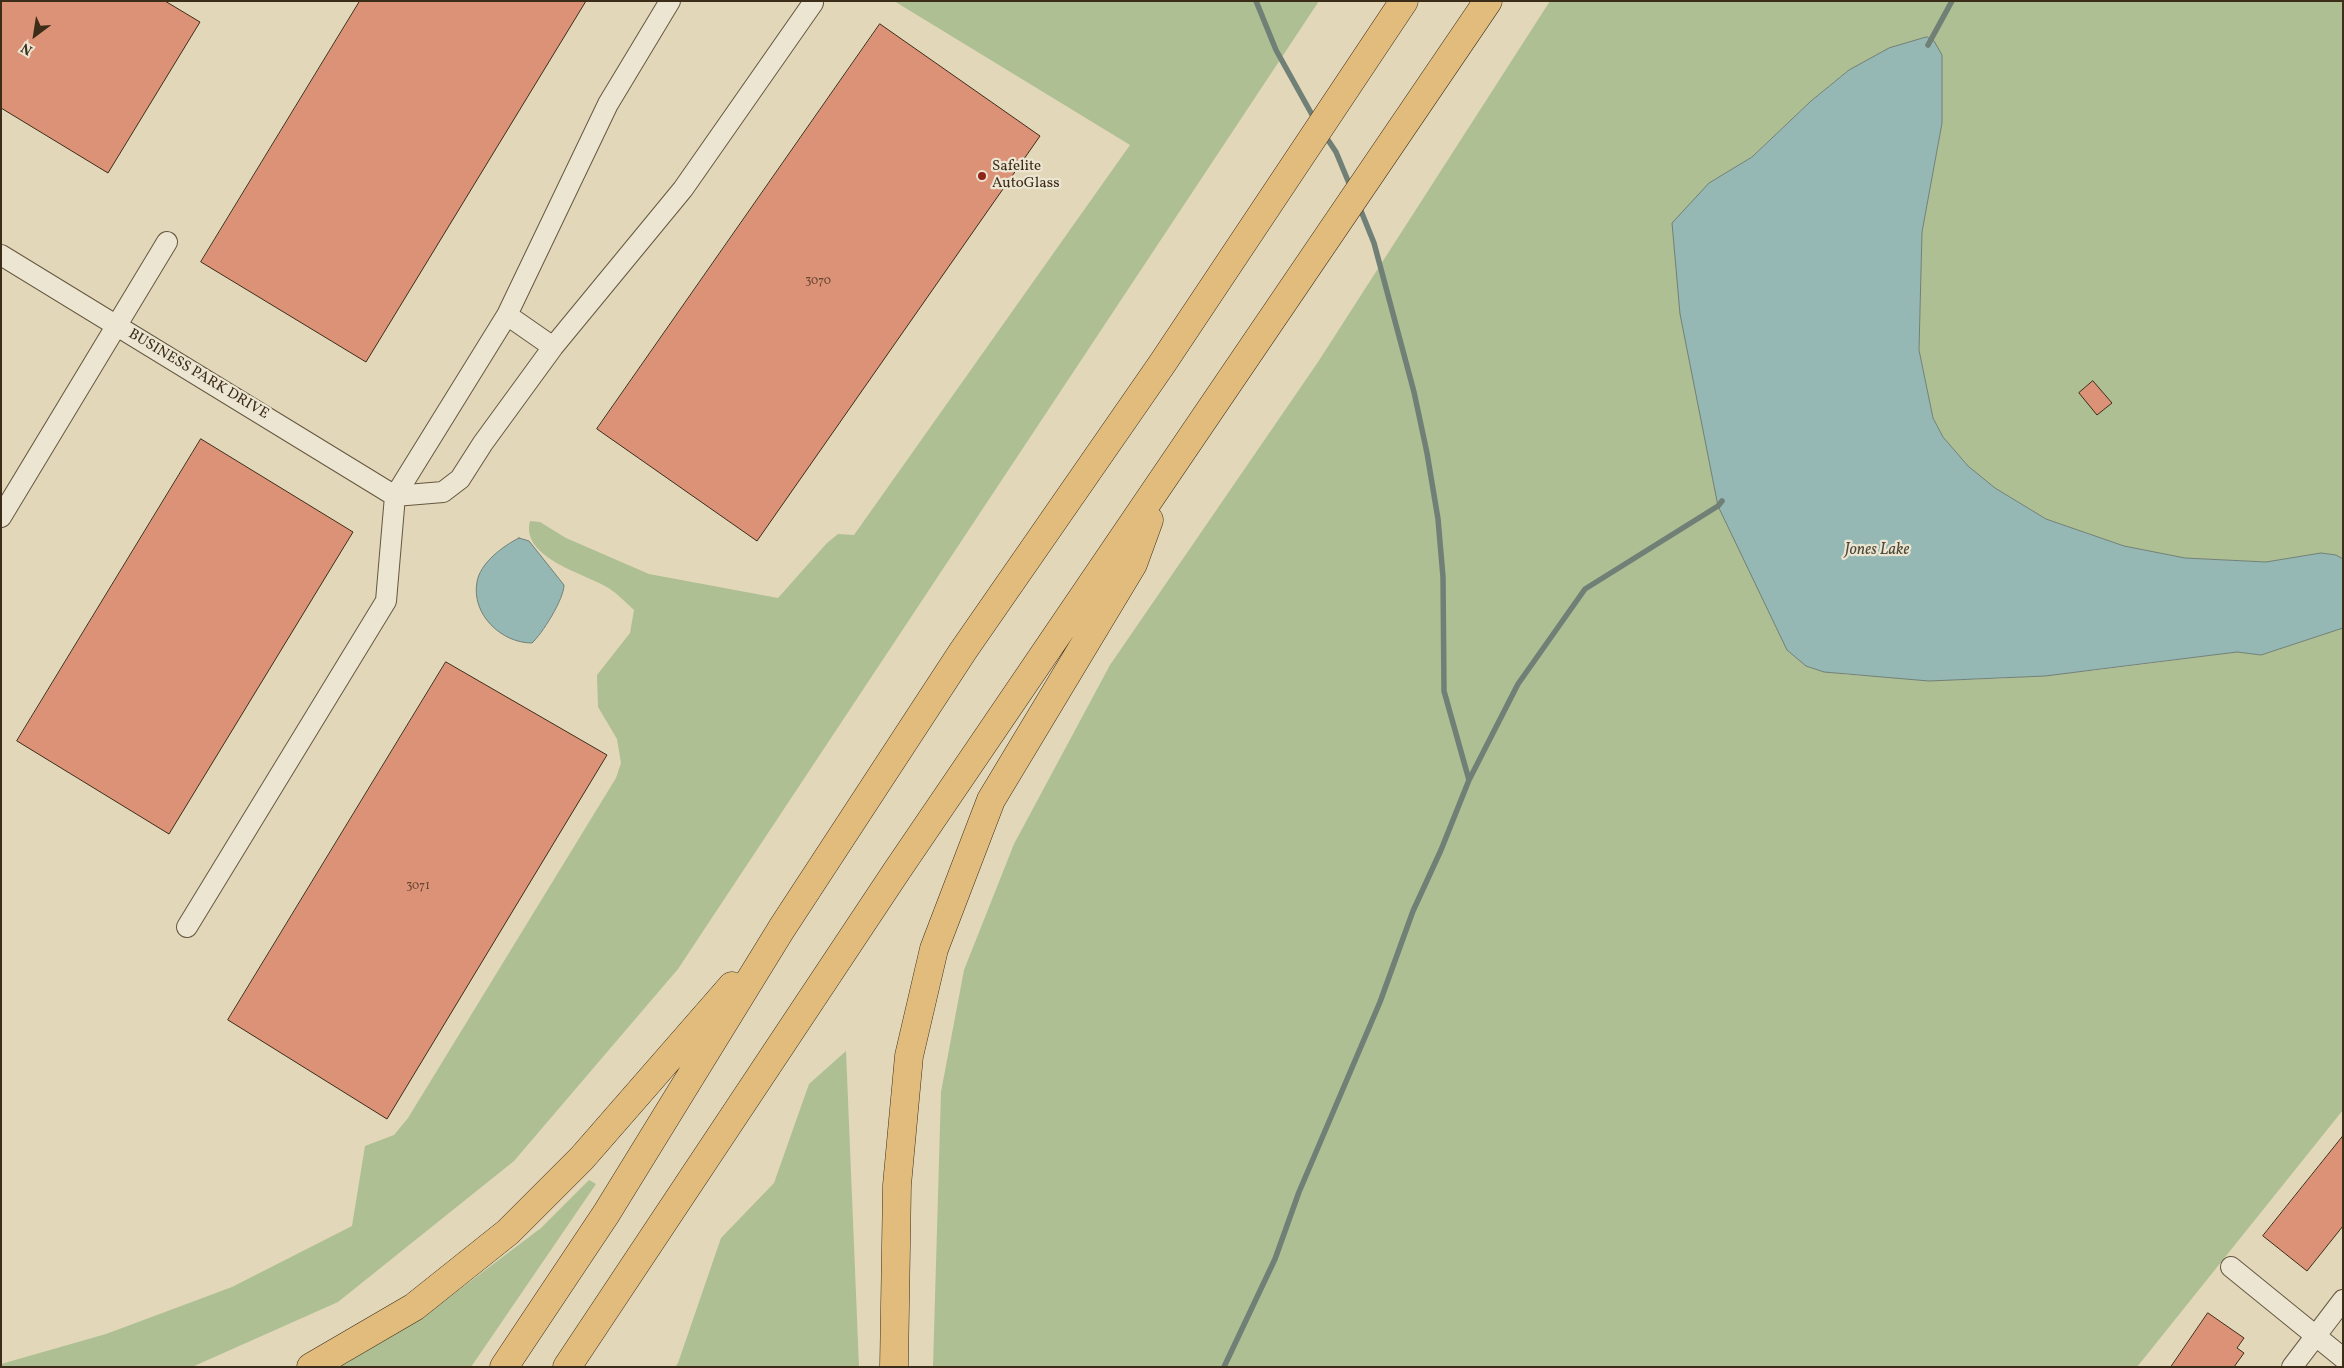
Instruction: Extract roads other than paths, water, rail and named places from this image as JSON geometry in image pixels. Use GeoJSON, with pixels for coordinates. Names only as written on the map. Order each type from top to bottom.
{"type":"FeatureCollection","features":[{"type":"Feature","properties":{"kind":"highway"},"geometry":{"type":"LineString","coordinates":[[504,1367],[606,1214],[782,928],[963,651],[1162,364],[1404,1]]}},
{"type":"Feature","properties":{"kind":"highway"},"geometry":{"type":"LineString","coordinates":[[567,1367],[896,872],[1164,481],[1488,1]]}},
{"type":"Feature","properties":{"kind":"highway"},"geometry":{"type":"LineString","coordinates":[[894,1367],[897,1185],[905,1096],[909,1056],[934,949],[991,800],[1133,564],[1164,481]]}},
{"type":"Feature","properties":{"kind":"highway"},"geometry":{"type":"LineString","coordinates":[[312,1367],[414,1307],[508,1232],[582,1158],[782,928]]}},
{"type":"Feature","properties":{"kind":"street"},"geometry":{"type":"LineString","coordinates":[[187,927],[386,600],[395,496],[506,315],[608,104],[670,1]]}},
{"type":"Feature","properties":{"kind":"street"},"geometry":{"type":"LineString","coordinates":[[395,496],[443,492],[460,479],[483,443],[553,347],[683,189],[813,3]]}},
{"type":"Feature","properties":{"kind":"street"},"geometry":{"type":"LineString","coordinates":[[1,517],[167,242]]}},
{"type":"Feature","properties":{"kind":"street","name":"BUSINESS PARK DRIVE"},"geometry":{"type":"LineString","coordinates":[[1,255],[395,496]]}},
{"type":"Feature","properties":{"kind":"street"},"geometry":{"type":"LineString","coordinates":[[506,315],[553,347]]}},
{"type":"Feature","properties":{"kind":"street"},"geometry":{"type":"LineString","coordinates":[[2231,1267],[2316,1334],[2343,1358]]}},
{"type":"Feature","properties":{"kind":"street"},"geometry":{"type":"LineString","coordinates":[[2292,1367],[2343,1300]]}},
{"type":"Feature","properties":{"kind":"water","name":"Jones Lake"},"geometry":{"type":"Polygon","coordinates":[[[1927,37],[1934,41],[1942,55],[1942,123],[1922,232],[1919,350],[1933,418],[1943,437],[1968,466],[1995,488],[2046,519],[2124,546],[2185,558],[2266,562],[2321,553],[2336,555],[2343,559],[2343,628],[2261,655],[2237,652],[2045,676],[1929,681],[1824,672],[1806,666],[1787,650],[1718,506],[1680,314],[1672,223],[1709,183],[1752,157],[1811,101],[1849,70],[1889,48],[1927,37]]]}},
{"type":"Feature","properties":{"kind":"water"},"geometry":{"type":"Polygon","coordinates":[[[519,538],[529,541],[564,585],[552,616],[532,643],[520,642],[499,632],[484,615],[476,594],[479,575],[487,562],[499,550],[519,538]]]}},
{"type":"Feature","properties":{"kind":"waterway"},"geometry":{"type":"LineString","coordinates":[[1256,1],[1276,50],[1315,120]]}},
{"type":"Feature","properties":{"kind":"waterway"},"geometry":{"type":"LineString","coordinates":[[1928,45],[1952,1]]}},
{"type":"Feature","properties":{"kind":"waterway"},"geometry":{"type":"LineString","coordinates":[[1324,134],[1336,152],[1351,188]]}},
{"type":"Feature","properties":{"kind":"waterway"},"geometry":{"type":"LineString","coordinates":[[1359,206],[1374,243],[1414,392],[1427,453],[1438,519],[1443,577],[1444,691],[1469,780]]}},
{"type":"Feature","properties":{"kind":"waterway"},"geometry":{"type":"LineString","coordinates":[[1224,1367],[1275,1259],[1299,1192],[1380,1002],[1413,911],[1441,850],[1469,780],[1518,684],[1585,589],[1718,506],[1722,501]]}},
{"type":"Feature","properties":{"kind":"place","name":"Safelite AutoGlass"},"geometry":{"type":"Point","coordinates":[982,176]}}]}
